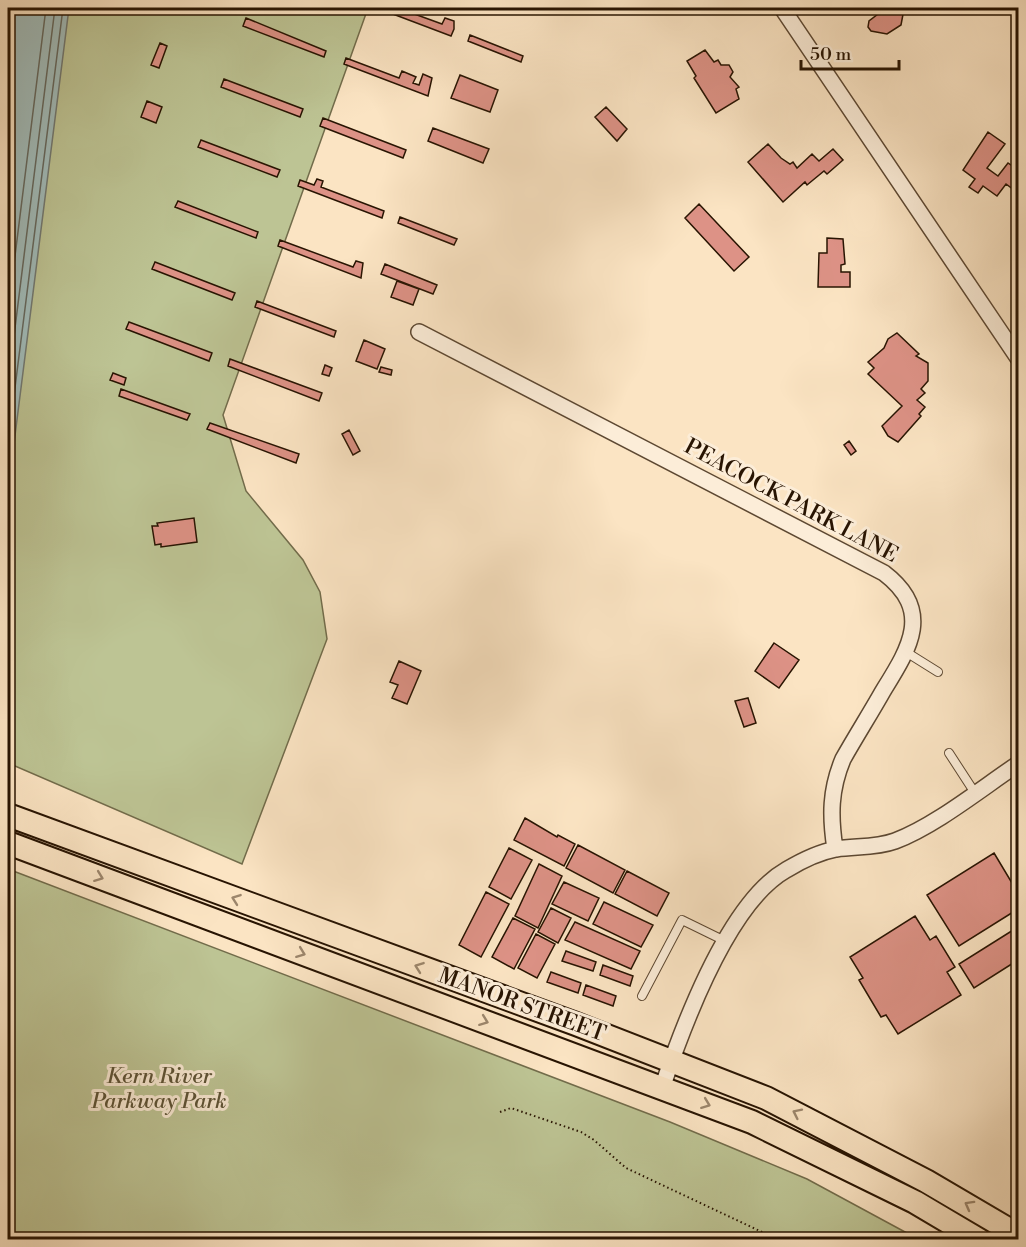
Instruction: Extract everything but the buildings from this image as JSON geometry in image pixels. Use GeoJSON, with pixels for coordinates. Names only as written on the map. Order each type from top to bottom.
{"type":"FeatureCollection","features":[{"type":"Feature","properties":{"kind":"main road","name":"MANOR STREET"},"geometry":{"type":"LineString","coordinates":[[8,815],[576,1024],[766,1098],[828,1128],[978,1210],[1018,1235]]}},
{"type":"Feature","properties":{"kind":"main road","name":"MANOR STREET"},"geometry":{"type":"LineString","coordinates":[[8,843],[752,1122],[915,1202],[980,1239]]}},
{"type":"Feature","properties":{"kind":"street"},"geometry":{"type":"LineString","coordinates":[[782,8],[1018,358]]}},
{"type":"Feature","properties":{"kind":"street","name":"PEACOCK PARK LANE"},"geometry":{"type":"LineString","coordinates":[[419,332],[884,573],[895,581],[909,603],[913,630],[906,652],[843,759],[836,777],[830,817],[835,849]]}},
{"type":"Feature","properties":{"kind":"street"},"geometry":{"type":"LineString","coordinates":[[662,1088],[671,1062],[725,941],[741,912],[769,882],[786,870],[835,849],[876,846],[915,831],[1018,764]]}},
{"type":"Feature","properties":{"kind":"lane"},"geometry":{"type":"LineString","coordinates":[[906,652],[938,672]]}},
{"type":"Feature","properties":{"kind":"lane"},"geometry":{"type":"LineString","coordinates":[[949,753],[975,793]]}},
{"type":"Feature","properties":{"kind":"lane"},"geometry":{"type":"LineString","coordinates":[[642,996],[682,920],[725,941]]}},
{"type":"Feature","properties":{"kind":"path"},"geometry":{"type":"LineString","coordinates":[[500,1112],[511,1108],[581,1132],[594,1140],[626,1168],[779,1239]]}},
{"type":"Feature","properties":{"kind":"green space"},"geometry":{"type":"Polygon","coordinates":[[[8,8],[368,8],[223,415],[246,491],[303,560],[320,592],[327,639],[242,864],[8,763],[8,8]]]}},
{"type":"Feature","properties":{"kind":"green space","name":"Kern River Parkway Park"},"geometry":{"type":"Polygon","coordinates":[[[8,869],[670,1122],[807,1179],[918,1239],[8,1239],[8,869]]]}},
{"type":"Feature","properties":{"kind":"water"},"geometry":{"type":"Polygon","coordinates":[[[8,8],[69,8],[8,491],[8,8]]]}}]}
